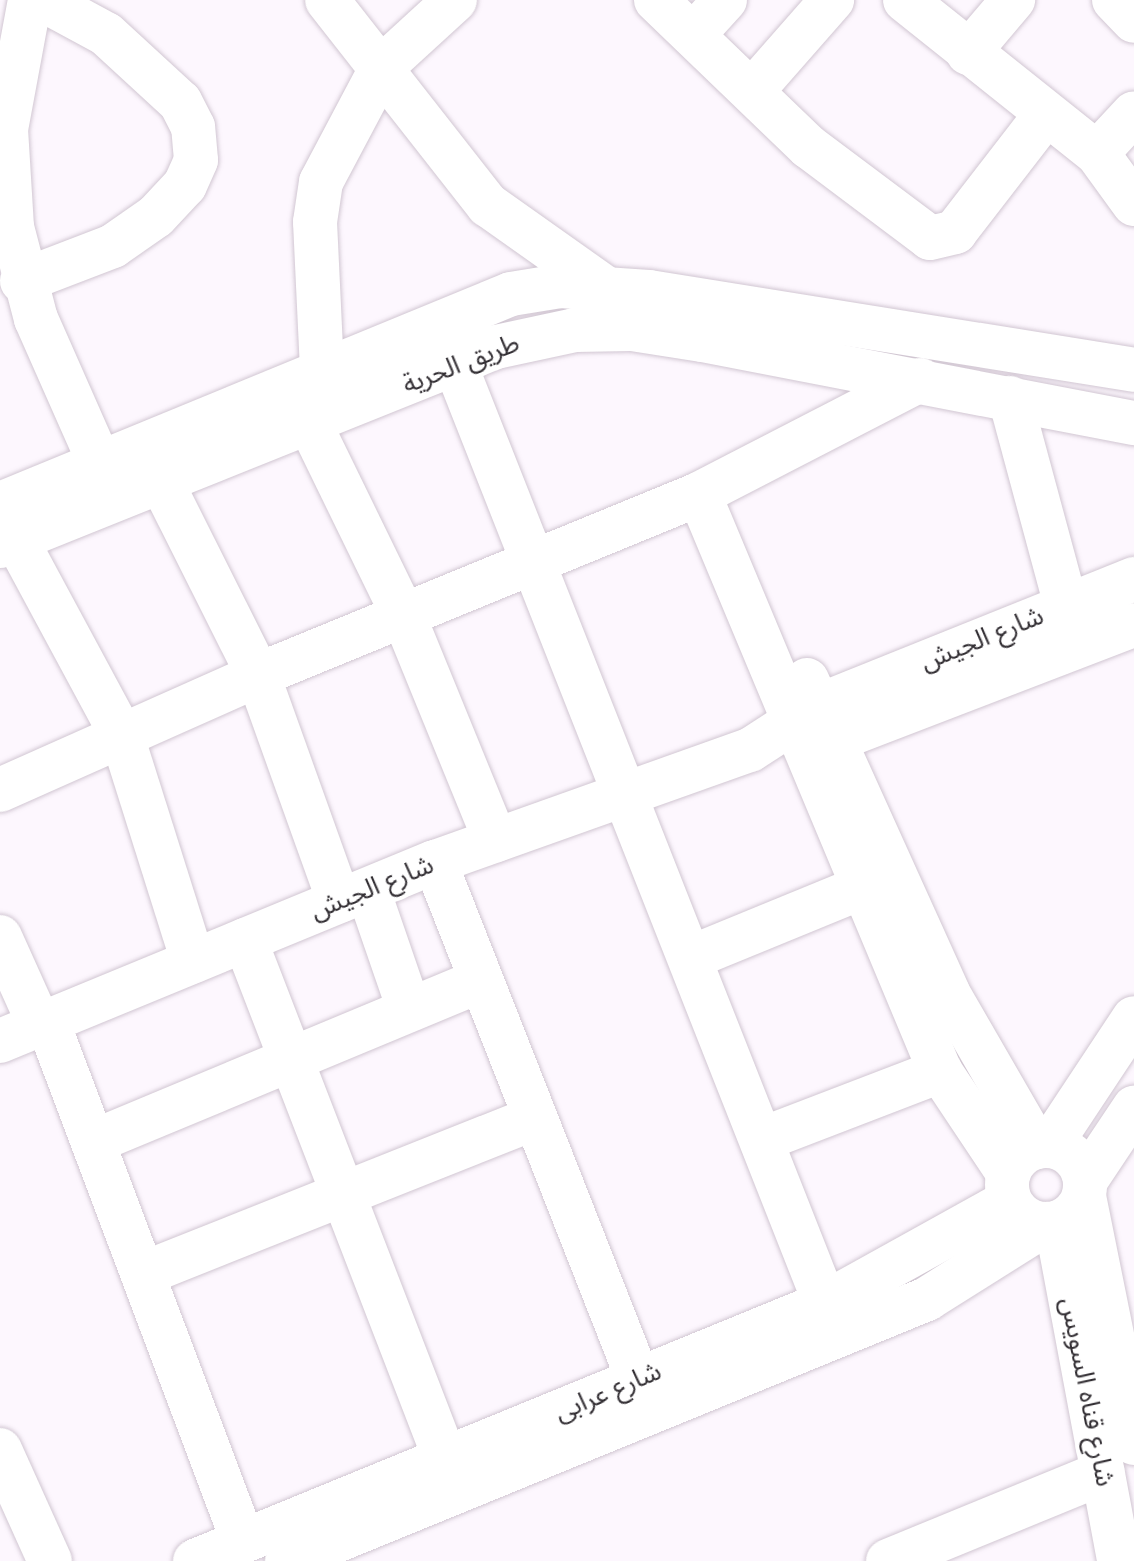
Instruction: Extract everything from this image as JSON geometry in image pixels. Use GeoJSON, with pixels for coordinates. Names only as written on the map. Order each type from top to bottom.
{"type":"FeatureCollection","features":[{"type":"Feature","properties":{"kind":"street"},"geometry":{"type":"LineString","coordinates":[[30,0],[6,129],[22,281],[99,462]]}},
{"type":"Feature","properties":{"kind":"street"},"geometry":{"type":"LineString","coordinates":[[22,281],[113,246],[173,201],[196,160],[193,127],[180,102],[106,34],[43,0]]}},
{"type":"Feature","properties":{"kind":"street"},"geometry":{"type":"LineString","coordinates":[[327,0],[488,205],[604,287]]}},
{"type":"Feature","properties":{"kind":"street"},"geometry":{"type":"LineString","coordinates":[[322,370],[315,236],[321,182],[382,67],[455,0]]}},
{"type":"Feature","properties":{"kind":"street"},"geometry":{"type":"LineString","coordinates":[[656,0],[809,147],[930,238],[955,232],[1044,117]]}},
{"type":"Feature","properties":{"kind":"street"},"geometry":{"type":"LineString","coordinates":[[694,34],[725,0]]}},
{"type":"Feature","properties":{"kind":"street"},"geometry":{"type":"LineString","coordinates":[[753,90],[832,0]]}},
{"type":"Feature","properties":{"kind":"street"},"geometry":{"type":"LineString","coordinates":[[905,0],[1044,117],[1097,153],[1134,204]]}},
{"type":"Feature","properties":{"kind":"street"},"geometry":{"type":"LineString","coordinates":[[968,53],[1013,0]]}},
{"type":"Feature","properties":{"kind":"street"},"geometry":{"type":"LineString","coordinates":[[1114,0],[1134,21]]}},
{"type":"Feature","properties":{"kind":"street"},"geometry":{"type":"LineString","coordinates":[[1097,153],[1134,113]]}},
{"type":"Feature","properties":{"kind":"street","name":"طريق الحرية"},"geometry":{"type":"LineString","coordinates":[[5,529],[99,462],[511,294],[604,287],[1134,370]]}},
{"type":"Feature","properties":{"kind":"street","name":"طريق الحرية"},"geometry":{"type":"LineString","coordinates":[[5,529],[161,481],[455,364],[539,335],[632,329],[920,380],[1134,423]]}},
{"type":"Feature","properties":{"kind":"street"},"geometry":{"type":"LineString","coordinates":[[455,364],[692,957],[825,1303]]}},
{"type":"Feature","properties":{"kind":"street"},"geometry":{"type":"LineString","coordinates":[[0,790],[258,675],[536,566],[711,487],[920,380]]}},
{"type":"Feature","properties":{"kind":"street"},"geometry":{"type":"LineString","coordinates":[[1010,398],[1066,606]]}},
{"type":"Feature","properties":{"kind":"street"},"geometry":{"type":"LineString","coordinates":[[310,424],[405,619],[495,840]]}},
{"type":"Feature","properties":{"kind":"street"},"geometry":{"type":"LineString","coordinates":[[161,481],[258,675],[353,896],[409,1009]]}},
{"type":"Feature","properties":{"kind":"street"},"geometry":{"type":"LineString","coordinates":[[711,487],[812,729],[948,993],[1026,1166],[1020,1215],[1068,1206],[1074,1157],[1026,1166]]}},
{"type":"Feature","properties":{"kind":"street"},"geometry":{"type":"LineString","coordinates":[[5,529],[122,736],[193,961]]}},
{"type":"Feature","properties":{"kind":"street","name":"شارع الجيش"},"geometry":{"type":"LineString","coordinates":[[812,729],[1066,606],[1134,579]]}},
{"type":"Feature","properties":{"kind":"street","name":"شارع الجيش"},"geometry":{"type":"LineString","coordinates":[[0,1041],[435,862],[750,750],[1134,625]]}},
{"type":"Feature","properties":{"kind":"street"},"geometry":{"type":"LineString","coordinates":[[812,729],[860,888],[940,1071],[1026,1166]]}},
{"type":"Feature","properties":{"kind":"street"},"geometry":{"type":"LineString","coordinates":[[435,862],[638,1379]]}},
{"type":"Feature","properties":{"kind":"street"},"geometry":{"type":"LineString","coordinates":[[692,957],[860,888]]}},
{"type":"Feature","properties":{"kind":"street"},"geometry":{"type":"LineString","coordinates":[[0,937],[44,1024],[95,1141],[243,1541]]}},
{"type":"Feature","properties":{"kind":"street"},"geometry":{"type":"LineString","coordinates":[[245,940],[446,1461]]}},
{"type":"Feature","properties":{"kind":"street"},"geometry":{"type":"LineString","coordinates":[[95,1141],[481,980]]}},
{"type":"Feature","properties":{"kind":"street","name":"شارع عرابى"},"geometry":{"type":"LineString","coordinates":[[195,1561],[446,1461],[825,1303],[1026,1166],[1134,1018]]}},
{"type":"Feature","properties":{"kind":"street"},"geometry":{"type":"LineString","coordinates":[[763,1139],[940,1071]]}},
{"type":"Feature","properties":{"kind":"street","name":"شارع عرابى"},"geometry":{"type":"LineString","coordinates":[[287,1561],[927,1299],[1068,1206],[1134,1108]]}},
{"type":"Feature","properties":{"kind":"street"},"geometry":{"type":"LineString","coordinates":[[145,1273],[535,1118]]}},
{"type":"Feature","properties":{"kind":"street","name":"شارع قناه السويس"},"geometry":{"type":"LineString","coordinates":[[1068,1206],[1134,1443]]}},
{"type":"Feature","properties":{"kind":"street","name":"شارع قناه السويس"},"geometry":{"type":"LineString","coordinates":[[1068,1206],[1103,1473],[1119,1561]]}},
{"type":"Feature","properties":{"kind":"street"},"geometry":{"type":"LineString","coordinates":[[0,1450],[50,1561]]}},
{"type":"Feature","properties":{"kind":"street"},"geometry":{"type":"LineString","coordinates":[[888,1561],[1103,1473]]}}]}
